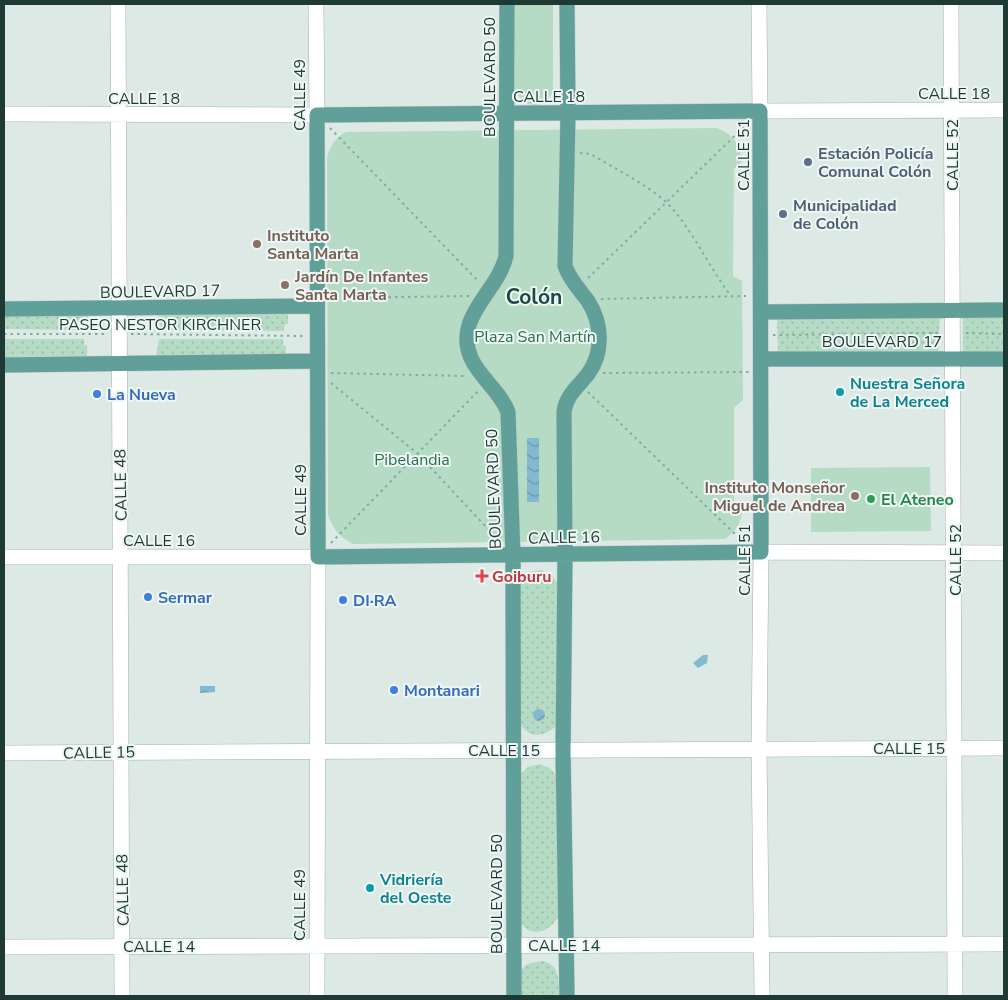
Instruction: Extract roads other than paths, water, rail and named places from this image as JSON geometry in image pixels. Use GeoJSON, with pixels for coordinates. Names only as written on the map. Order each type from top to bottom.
{"type":"FeatureCollection","features":[{"type":"Feature","properties":{"kind":"main road","name":"BOULEVARD 50"},"geometry":{"type":"LineString","coordinates":[[507,4],[506,256],[503,269],[470,320],[467,334],[472,359],[485,379],[500,396],[508,412],[513,556],[514,996]]}},
{"type":"Feature","properties":{"kind":"main road"},"geometry":{"type":"LineString","coordinates":[[567,4],[568,113],[565,266],[598,326],[599,345],[596,358],[584,378],[565,402],[564,412],[563,751],[567,996]]}},
{"type":"Feature","properties":{"kind":"main road","name":"CALLE 18"},"geometry":{"type":"LineString","coordinates":[[317,115],[760,111]]}},
{"type":"Feature","properties":{"kind":"main road","name":"CALLE 51"},"geometry":{"type":"LineString","coordinates":[[760,111],[761,552]]}},
{"type":"Feature","properties":{"kind":"main road","name":"CALLE 49"},"geometry":{"type":"LineString","coordinates":[[317,115],[318,557]]}},
{"type":"Feature","properties":{"kind":"main road","name":"BOULEVARD 17"},"geometry":{"type":"LineString","coordinates":[[4,309],[119,309],[317,302]]}},
{"type":"Feature","properties":{"kind":"main road","name":"BOULEVARD 17"},"geometry":{"type":"LineString","coordinates":[[761,312],[1004,310]]}},
{"type":"Feature","properties":{"kind":"main road","name":"BOULEVARD 17"},"geometry":{"type":"LineString","coordinates":[[761,365],[951,358],[1004,359]]}},
{"type":"Feature","properties":{"kind":"main road"},"geometry":{"type":"LineString","coordinates":[[4,364],[317,367]]}},
{"type":"Feature","properties":{"kind":"main road","name":"CALLE 16"},"geometry":{"type":"LineString","coordinates":[[318,557],[761,552]]}},
{"type":"Feature","properties":{"kind":"street","name":"CALLE 48"},"geometry":{"type":"LineString","coordinates":[[118,4],[122,996]]}},
{"type":"Feature","properties":{"kind":"street","name":"CALLE 49"},"geometry":{"type":"LineString","coordinates":[[316,4],[317,115]]}},
{"type":"Feature","properties":{"kind":"street","name":"CALLE 51"},"geometry":{"type":"LineString","coordinates":[[759,4],[760,111]]}},
{"type":"Feature","properties":{"kind":"street","name":"CALLE 52"},"geometry":{"type":"LineString","coordinates":[[952,4],[953,310],[951,358],[955,552],[955,996]]}},
{"type":"Feature","properties":{"kind":"street","name":"CALLE 18"},"geometry":{"type":"LineString","coordinates":[[760,111],[1004,110]]}},
{"type":"Feature","properties":{"kind":"street","name":"CALLE 18"},"geometry":{"type":"LineString","coordinates":[[4,114],[118,116],[317,115]]}},
{"type":"Feature","properties":{"kind":"street","name":"CALLE 51"},"geometry":{"type":"LineString","coordinates":[[761,552],[759,748],[762,996]]}},
{"type":"Feature","properties":{"kind":"street","name":"CALLE 16"},"geometry":{"type":"LineString","coordinates":[[761,552],[1004,553]]}},
{"type":"Feature","properties":{"kind":"street","name":"CALLE 16"},"geometry":{"type":"LineString","coordinates":[[4,557],[318,557]]}},
{"type":"Feature","properties":{"kind":"street","name":"CALLE 49"},"geometry":{"type":"LineString","coordinates":[[317,996],[318,557]]}},
{"type":"Feature","properties":{"kind":"street","name":"CALLE 15"},"geometry":{"type":"LineString","coordinates":[[4,753],[1004,748]]}},
{"type":"Feature","properties":{"kind":"street","name":"CALLE 14"},"geometry":{"type":"LineString","coordinates":[[4,947],[1004,944]]}},
{"type":"Feature","properties":{"kind":"water"},"geometry":{"type":"Polygon","coordinates":[[[527,438],[539,438],[539,502],[527,502],[527,438]]]}},
{"type":"Feature","properties":{"kind":"water"},"geometry":{"type":"Polygon","coordinates":[[[703,655],[708,655],[707,663],[698,668],[693,663],[703,655]]]}},
{"type":"Feature","properties":{"kind":"water"},"geometry":{"type":"Polygon","coordinates":[[[200,686],[215,686],[215,692],[200,693],[200,686]]]}},
{"type":"Feature","properties":{"kind":"water"},"geometry":{"type":"Polygon","coordinates":[[[537,709],[541,709],[545,715],[541,721],[537,721],[533,717],[533,713],[537,709]]]}},
{"type":"Feature","properties":{"kind":"place","name":"Estación Policía Comunal Colón"},"geometry":{"type":"Point","coordinates":[808,162]}},
{"type":"Feature","properties":{"kind":"place","name":"Municipalidad de Colón"},"geometry":{"type":"Point","coordinates":[783,214]}},
{"type":"Feature","properties":{"kind":"place","name":"Instituto Santa Marta"},"geometry":{"type":"Point","coordinates":[257,244]}},
{"type":"Feature","properties":{"kind":"place","name":"Jardín De Infantes Santa Marta"},"geometry":{"type":"Point","coordinates":[285,285]}},
{"type":"Feature","properties":{"kind":"place","name":"Nuestra Señora de La Merced"},"geometry":{"type":"Point","coordinates":[840,392]}},
{"type":"Feature","properties":{"kind":"place","name":"La Nueva"},"geometry":{"type":"Point","coordinates":[97,394]}},
{"type":"Feature","properties":{"kind":"place","name":"Instituto Monseñor Miguel de Andrea"},"geometry":{"type":"Point","coordinates":[855,496]}},
{"type":"Feature","properties":{"kind":"place","name":"El Ateneo"},"geometry":{"type":"Point","coordinates":[871,499]}},
{"type":"Feature","properties":{"kind":"place","name":"Goiburu"},"geometry":{"type":"Point","coordinates":[482,576]}},
{"type":"Feature","properties":{"kind":"place","name":"Sermar"},"geometry":{"type":"Point","coordinates":[148,597]}},
{"type":"Feature","properties":{"kind":"place","name":"DI·RA"},"geometry":{"type":"Point","coordinates":[343,600]}},
{"type":"Feature","properties":{"kind":"place","name":"Montanari"},"geometry":{"type":"Point","coordinates":[394,690]}},
{"type":"Feature","properties":{"kind":"place","name":"Vidriería del Oeste"},"geometry":{"type":"Point","coordinates":[370,888]}},
{"type":"Feature","properties":{"kind":"district","name":"Colón"},"geometry":{"type":"Point","coordinates":[534,297]}},
{"type":"Feature","properties":{"kind":"park label","name":"Plaza San Martín"},"geometry":{"type":"Point","coordinates":[535,336]}},
{"type":"Feature","properties":{"kind":"park label","name":"Pibelandia"},"geometry":{"type":"Point","coordinates":[412,459]}}]}
